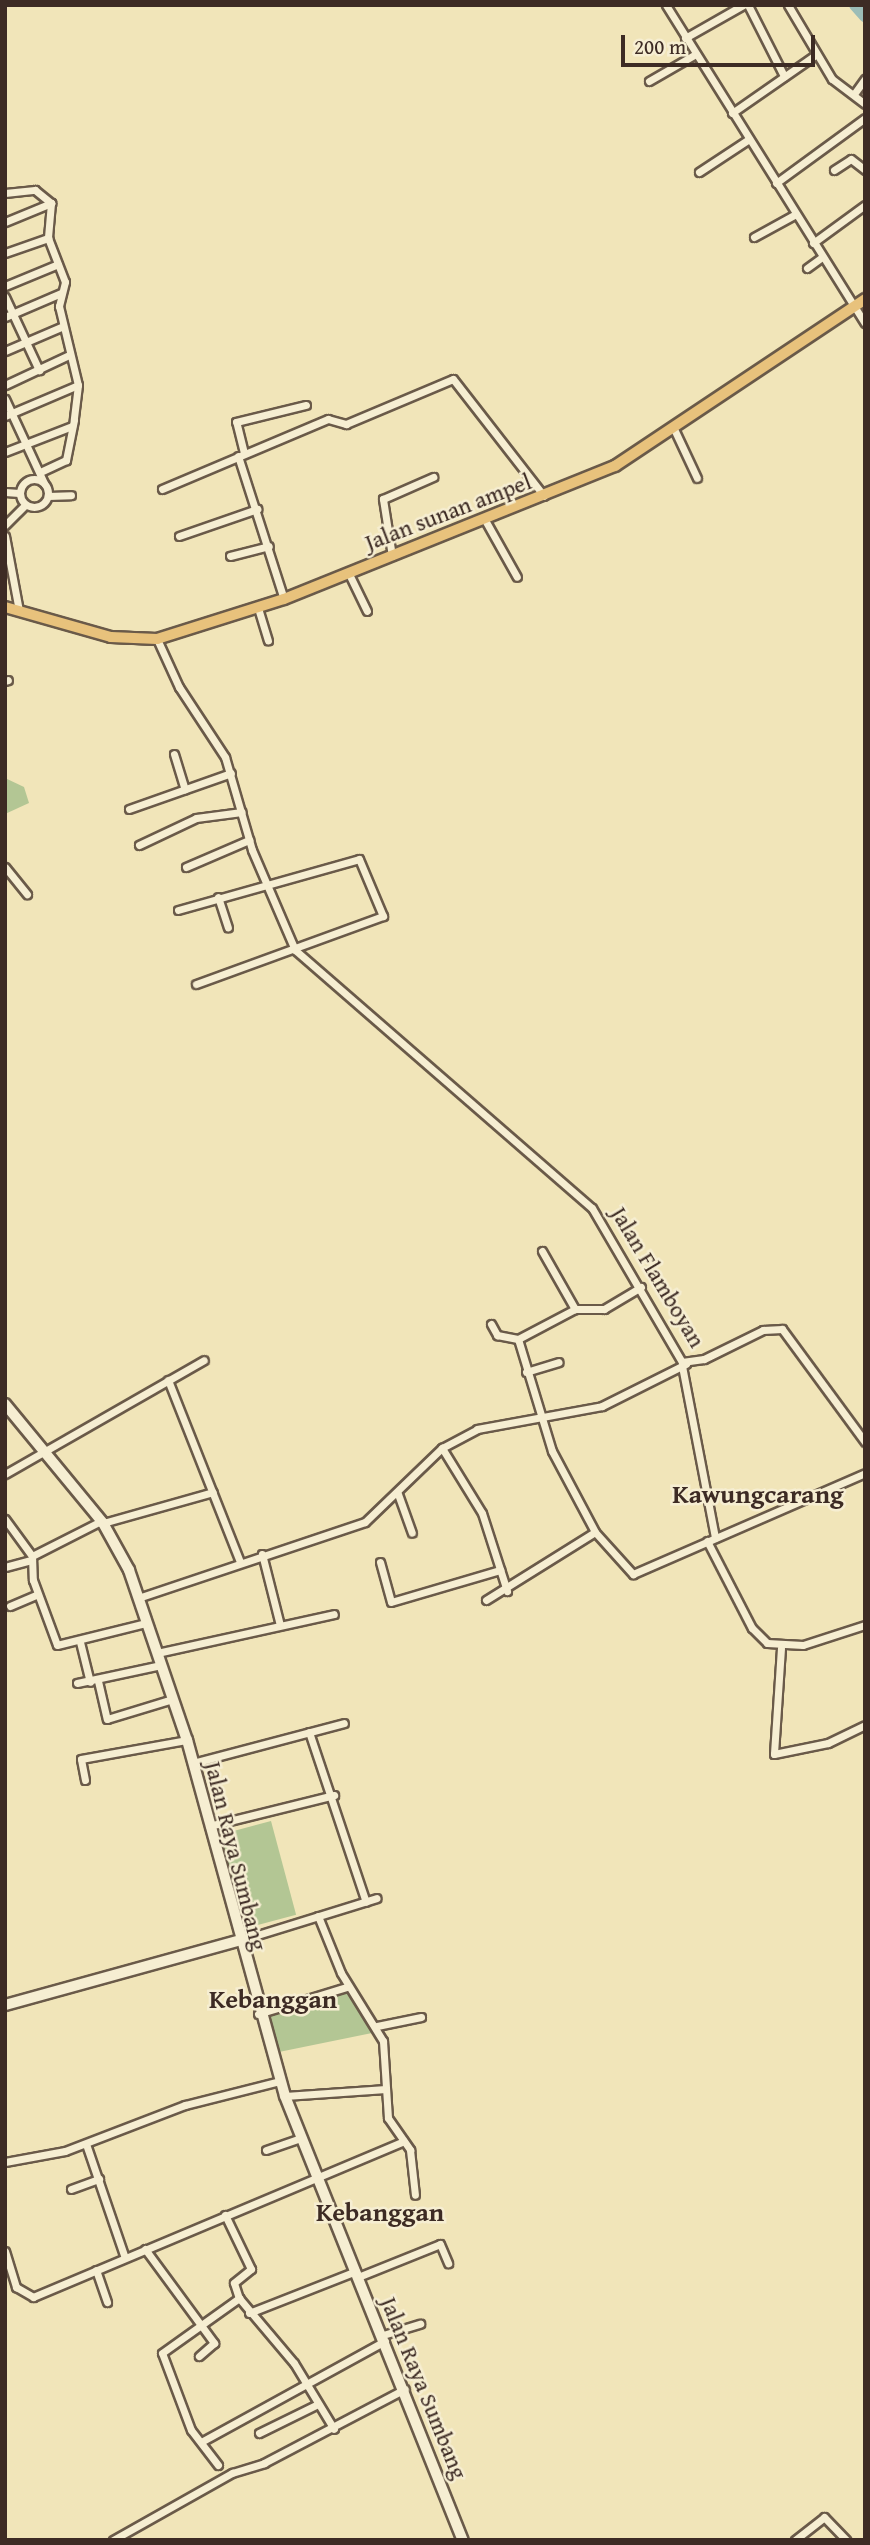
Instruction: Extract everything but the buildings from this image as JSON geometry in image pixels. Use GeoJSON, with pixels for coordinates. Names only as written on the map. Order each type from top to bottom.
{"type":"FeatureCollection","features":[{"type":"Feature","properties":{"kind":"main road","name":"Jalan sunan ampel"},"geometry":{"type":"LineString","coordinates":[[5,607],[111,637],[157,639],[284,599],[615,466],[860,302]]}},
{"type":"Feature","properties":{"kind":"street"},"geometry":{"type":"LineString","coordinates":[[666,5],[821,258],[860,302],[865,323]]}},
{"type":"Feature","properties":{"kind":"street"},"geometry":{"type":"LineString","coordinates":[[685,38],[746,5],[784,76]]}},
{"type":"Feature","properties":{"kind":"street"},"geometry":{"type":"LineString","coordinates":[[788,5],[814,56],[865,104]]}},
{"type":"Feature","properties":{"kind":"street"},"geometry":{"type":"LineString","coordinates":[[649,81],[696,54]]}},
{"type":"Feature","properties":{"kind":"street"},"geometry":{"type":"LineString","coordinates":[[732,113],[814,56]]}},
{"type":"Feature","properties":{"kind":"street"},"geometry":{"type":"LineString","coordinates":[[854,94],[865,79]]}},
{"type":"Feature","properties":{"kind":"street"},"geometry":{"type":"LineString","coordinates":[[776,183],[865,117]]}},
{"type":"Feature","properties":{"kind":"street"},"geometry":{"type":"LineString","coordinates":[[699,172],[749,139]]}},
{"type":"Feature","properties":{"kind":"street"},"geometry":{"type":"LineString","coordinates":[[834,170],[851,159],[865,170]]}},
{"type":"Feature","properties":{"kind":"street"},"geometry":{"type":"LineString","coordinates":[[5,193],[35,190],[51,203]]}},
{"type":"Feature","properties":{"kind":"street"},"geometry":{"type":"LineString","coordinates":[[5,222],[51,203]]}},
{"type":"Feature","properties":{"kind":"street"},"geometry":{"type":"LineString","coordinates":[[40,472],[66,460],[78,385],[61,327],[58,264],[48,238],[51,203]]}},
{"type":"Feature","properties":{"kind":"street"},"geometry":{"type":"LineString","coordinates":[[813,243],[865,205]]}},
{"type":"Feature","properties":{"kind":"street"},"geometry":{"type":"LineString","coordinates":[[754,237],[794,215]]}},
{"type":"Feature","properties":{"kind":"street"},"geometry":{"type":"LineString","coordinates":[[5,253],[48,238]]}},
{"type":"Feature","properties":{"kind":"street"},"geometry":{"type":"LineString","coordinates":[[807,268],[821,258]]}},
{"type":"Feature","properties":{"kind":"street"},"geometry":{"type":"LineString","coordinates":[[5,286],[58,264]]}},
{"type":"Feature","properties":{"kind":"street"},"geometry":{"type":"LineString","coordinates":[[9,316],[61,293]]}},
{"type":"Feature","properties":{"kind":"street"},"geometry":{"type":"LineString","coordinates":[[5,298],[9,316],[39,370]]}},
{"type":"Feature","properties":{"kind":"street"},"geometry":{"type":"LineString","coordinates":[[5,351],[61,327]]}},
{"type":"Feature","properties":{"kind":"street"},"geometry":{"type":"LineString","coordinates":[[5,385],[69,355]]}},
{"type":"Feature","properties":{"kind":"street"},"geometry":{"type":"LineString","coordinates":[[162,489],[328,419],[346,424],[453,379],[544,496]]}},
{"type":"Feature","properties":{"kind":"street"},"geometry":{"type":"LineString","coordinates":[[8,414],[78,385]]}},
{"type":"Feature","properties":{"kind":"street"},"geometry":{"type":"LineString","coordinates":[[5,399],[8,414],[40,472],[48,496]]}},
{"type":"Feature","properties":{"kind":"street"},"geometry":{"type":"LineString","coordinates":[[284,599],[241,455],[236,422],[306,405]]}},
{"type":"Feature","properties":{"kind":"street"},"geometry":{"type":"LineString","coordinates":[[5,452],[72,426]]}},
{"type":"Feature","properties":{"kind":"street"},"geometry":{"type":"LineString","coordinates":[[674,429],[697,478]]}},
{"type":"Feature","properties":{"kind":"street"},"geometry":{"type":"LineString","coordinates":[[390,557],[383,499],[433,477]]}},
{"type":"Feature","properties":{"kind":"street"},"geometry":{"type":"LineString","coordinates":[[19,493],[26,481],[44,483]]}},
{"type":"Feature","properties":{"kind":"street"},"geometry":{"type":"LineString","coordinates":[[5,492],[19,493]]}},
{"type":"Feature","properties":{"kind":"street"},"geometry":{"type":"LineString","coordinates":[[19,493],[25,505]]}},
{"type":"Feature","properties":{"kind":"street"},"geometry":{"type":"LineString","coordinates":[[25,505],[39,507],[48,496],[71,495]]}},
{"type":"Feature","properties":{"kind":"street"},"geometry":{"type":"LineString","coordinates":[[5,525],[25,505]]}},
{"type":"Feature","properties":{"kind":"street"},"geometry":{"type":"LineString","coordinates":[[179,536],[257,509]]}},
{"type":"Feature","properties":{"kind":"street"},"geometry":{"type":"LineString","coordinates":[[485,520],[516,577]]}},
{"type":"Feature","properties":{"kind":"street"},"geometry":{"type":"LineString","coordinates":[[5,536],[21,612]]}},
{"type":"Feature","properties":{"kind":"street"},"geometry":{"type":"LineString","coordinates":[[230,556],[269,546]]}},
{"type":"Feature","properties":{"kind":"street"},"geometry":{"type":"LineString","coordinates":[[349,574],[367,611]]}},
{"type":"Feature","properties":{"kind":"street"},"geometry":{"type":"LineString","coordinates":[[258,608],[268,640]]}},
{"type":"Feature","properties":{"kind":"street"},"geometry":{"type":"LineString","coordinates":[[157,639],[231,773],[249,840],[293,948]]}},
{"type":"Feature","properties":{"kind":"street"},"geometry":{"type":"LineString","coordinates":[[174,754],[185,789]]}},
{"type":"Feature","properties":{"kind":"street"},"geometry":{"type":"LineString","coordinates":[[130,809],[231,773]]}},
{"type":"Feature","properties":{"kind":"street"},"geometry":{"type":"LineString","coordinates":[[139,845],[196,818],[242,812]]}},
{"type":"Feature","properties":{"kind":"street"},"geometry":{"type":"LineString","coordinates":[[186,867],[249,840]]}},
{"type":"Feature","properties":{"kind":"street"},"geometry":{"type":"LineString","coordinates":[[178,910],[218,897],[363,862],[383,916],[197,984]]}},
{"type":"Feature","properties":{"kind":"street"},"geometry":{"type":"LineString","coordinates":[[5,867],[27,894]]}},
{"type":"Feature","properties":{"kind":"street"},"geometry":{"type":"LineString","coordinates":[[218,897],[228,927]]}},
{"type":"Feature","properties":{"kind":"street","name":"Jalan Flamboyan"},"geometry":{"type":"LineString","coordinates":[[293,948],[509,1132],[592,1208],[641,1287],[684,1365],[763,1329],[782,1329],[865,1442]]}},
{"type":"Feature","properties":{"kind":"street"},"geometry":{"type":"LineString","coordinates":[[542,1251],[575,1309]]}},
{"type":"Feature","properties":{"kind":"street"},"geometry":{"type":"LineString","coordinates":[[491,1324],[497,1335],[518,1339],[575,1309],[604,1309],[641,1287]]}},
{"type":"Feature","properties":{"kind":"street"},"geometry":{"type":"LineString","coordinates":[[518,1339],[538,1418],[595,1532],[635,1575],[865,1473]]}},
{"type":"Feature","properties":{"kind":"street"},"geometry":{"type":"LineString","coordinates":[[5,1474],[43,1449],[204,1360]]}},
{"type":"Feature","properties":{"kind":"street"},"geometry":{"type":"LineString","coordinates":[[526,1373],[559,1362]]}},
{"type":"Feature","properties":{"kind":"street"},"geometry":{"type":"LineString","coordinates":[[138,1598],[262,1554],[365,1522],[398,1494],[442,1448],[477,1429],[602,1406],[684,1365],[715,1538]]}},
{"type":"Feature","properties":{"kind":"street"},"geometry":{"type":"LineString","coordinates":[[168,1380],[240,1562]]}},
{"type":"Feature","properties":{"kind":"street","name":"Jalan Raya Sumbang"},"geometry":{"type":"LineString","coordinates":[[5,1404],[102,1522],[138,1598],[187,1740],[237,1941],[285,2096],[314,2177],[405,2389],[463,2540]]}},
{"type":"Feature","properties":{"kind":"street"},"geometry":{"type":"LineString","coordinates":[[442,1448],[482,1513],[507,1591]]}},
{"type":"Feature","properties":{"kind":"street"},"geometry":{"type":"LineString","coordinates":[[5,1567],[32,1558],[102,1522],[213,1492]]}},
{"type":"Feature","properties":{"kind":"street"},"geometry":{"type":"LineString","coordinates":[[398,1494],[412,1533]]}},
{"type":"Feature","properties":{"kind":"street"},"geometry":{"type":"LineString","coordinates":[[5,1519],[32,1558],[38,1594],[58,1646],[80,1643],[146,1623]]}},
{"type":"Feature","properties":{"kind":"street"},"geometry":{"type":"LineString","coordinates":[[486,1600],[507,1591],[595,1532]]}},
{"type":"Feature","properties":{"kind":"street"},"geometry":{"type":"LineString","coordinates":[[707,1541],[752,1628],[777,1646],[865,1625]]}},
{"type":"Feature","properties":{"kind":"street"},"geometry":{"type":"LineString","coordinates":[[262,1554],[279,1625]]}},
{"type":"Feature","properties":{"kind":"street"},"geometry":{"type":"LineString","coordinates":[[380,1562],[391,1602],[500,1570]]}},
{"type":"Feature","properties":{"kind":"street"},"geometry":{"type":"LineString","coordinates":[[10,1606],[38,1594]]}},
{"type":"Feature","properties":{"kind":"street"},"geometry":{"type":"LineString","coordinates":[[157,1653],[334,1614]]}},
{"type":"Feature","properties":{"kind":"street"},"geometry":{"type":"LineString","coordinates":[[80,1643],[107,1720],[173,1699]]}},
{"type":"Feature","properties":{"kind":"street"},"geometry":{"type":"LineString","coordinates":[[777,1646],[774,1754],[828,1743],[865,1725]]}},
{"type":"Feature","properties":{"kind":"street"},"geometry":{"type":"LineString","coordinates":[[77,1683],[161,1665]]}},
{"type":"Feature","properties":{"kind":"street"},"geometry":{"type":"LineString","coordinates":[[193,1763],[344,1723]]}},
{"type":"Feature","properties":{"kind":"street"},"geometry":{"type":"LineString","coordinates":[[309,1732],[334,1795],[366,1902]]}},
{"type":"Feature","properties":{"kind":"street"},"geometry":{"type":"LineString","coordinates":[[85,1780],[82,1759],[187,1740]]}},
{"type":"Feature","properties":{"kind":"street"},"geometry":{"type":"LineString","coordinates":[[209,1826],[334,1795]]}},
{"type":"Feature","properties":{"kind":"street"},"geometry":{"type":"LineString","coordinates":[[5,2005],[237,1941],[377,1898]]}},
{"type":"Feature","properties":{"kind":"street"},"geometry":{"type":"LineString","coordinates":[[318,1916],[348,1987],[377,2026],[390,2127],[404,2141],[415,2194]]}},
{"type":"Feature","properties":{"kind":"street"},"geometry":{"type":"LineString","coordinates":[[258,2014],[348,1987]]}},
{"type":"Feature","properties":{"kind":"street"},"geometry":{"type":"LineString","coordinates":[[377,2026],[421,2017]]}},
{"type":"Feature","properties":{"kind":"street"},"geometry":{"type":"LineString","coordinates":[[5,2162],[86,2144],[185,2105],[280,2081]]}},
{"type":"Feature","properties":{"kind":"street"},"geometry":{"type":"LineString","coordinates":[[285,2096],[386,2089]]}},
{"type":"Feature","properties":{"kind":"street"},"geometry":{"type":"LineString","coordinates":[[266,2150],[300,2138]]}},
{"type":"Feature","properties":{"kind":"street"},"geometry":{"type":"LineString","coordinates":[[5,2251],[16,2287],[27,2297],[404,2141]]}},
{"type":"Feature","properties":{"kind":"street"},"geometry":{"type":"LineString","coordinates":[[86,2144],[125,2258]]}},
{"type":"Feature","properties":{"kind":"street"},"geometry":{"type":"LineString","coordinates":[[71,2189],[99,2179]]}},
{"type":"Feature","properties":{"kind":"street"},"geometry":{"type":"LineString","coordinates":[[225,2216],[251,2269],[234,2283],[239,2298],[308,2385],[334,2429]]}},
{"type":"Feature","properties":{"kind":"street"},"geometry":{"type":"LineString","coordinates":[[249,2313],[440,2244],[448,2263]]}},
{"type":"Feature","properties":{"kind":"street"},"geometry":{"type":"LineString","coordinates":[[145,2249],[215,2345],[199,2356]]}},
{"type":"Feature","properties":{"kind":"street"},"geometry":{"type":"LineString","coordinates":[[96,2270],[107,2302]]}},
{"type":"Feature","properties":{"kind":"street"},"geometry":{"type":"LineString","coordinates":[[218,2465],[180,2408],[162,2356],[199,2322],[239,2298]]}},
{"type":"Feature","properties":{"kind":"street"},"geometry":{"type":"LineString","coordinates":[[201,2442],[308,2385],[384,2338],[420,2324]]}},
{"type":"Feature","properties":{"kind":"street"},"geometry":{"type":"LineString","coordinates":[[113,2540],[232,2473],[241,2474],[334,2429],[405,2389]]}},
{"type":"Feature","properties":{"kind":"street"},"geometry":{"type":"LineString","coordinates":[[259,2433],[318,2404]]}},
{"type":"Feature","properties":{"kind":"street"},"geometry":{"type":"LineString","coordinates":[[795,2540],[824,2517],[846,2540]]}},
{"type":"Feature","properties":{"kind":"green space"},"geometry":{"type":"Polygon","coordinates":[[[5,778],[24,787],[29,803],[5,814],[5,778]]]}},
{"type":"Feature","properties":{"kind":"green space"},"geometry":{"type":"Polygon","coordinates":[[[271,1821],[296,1915],[244,1929],[219,1835],[271,1821]]]}},
{"type":"Feature","properties":{"kind":"green space"},"geometry":{"type":"Polygon","coordinates":[[[347,1991],[372,2033],[274,2053],[262,2014],[347,1991]]]}},
{"type":"Feature","properties":{"kind":"waterway"},"geometry":{"type":"LineString","coordinates":[[855,5],[865,16]]}},
{"type":"Feature","properties":{"kind":"district","name":"Kawungcarang"},"geometry":{"type":"Point","coordinates":[758,1494]}},
{"type":"Feature","properties":{"kind":"district","name":"Kebanggan"},"geometry":{"type":"Point","coordinates":[273,1999]}},
{"type":"Feature","properties":{"kind":"district","name":"Kebanggan"},"geometry":{"type":"Point","coordinates":[380,2212]}}]}
